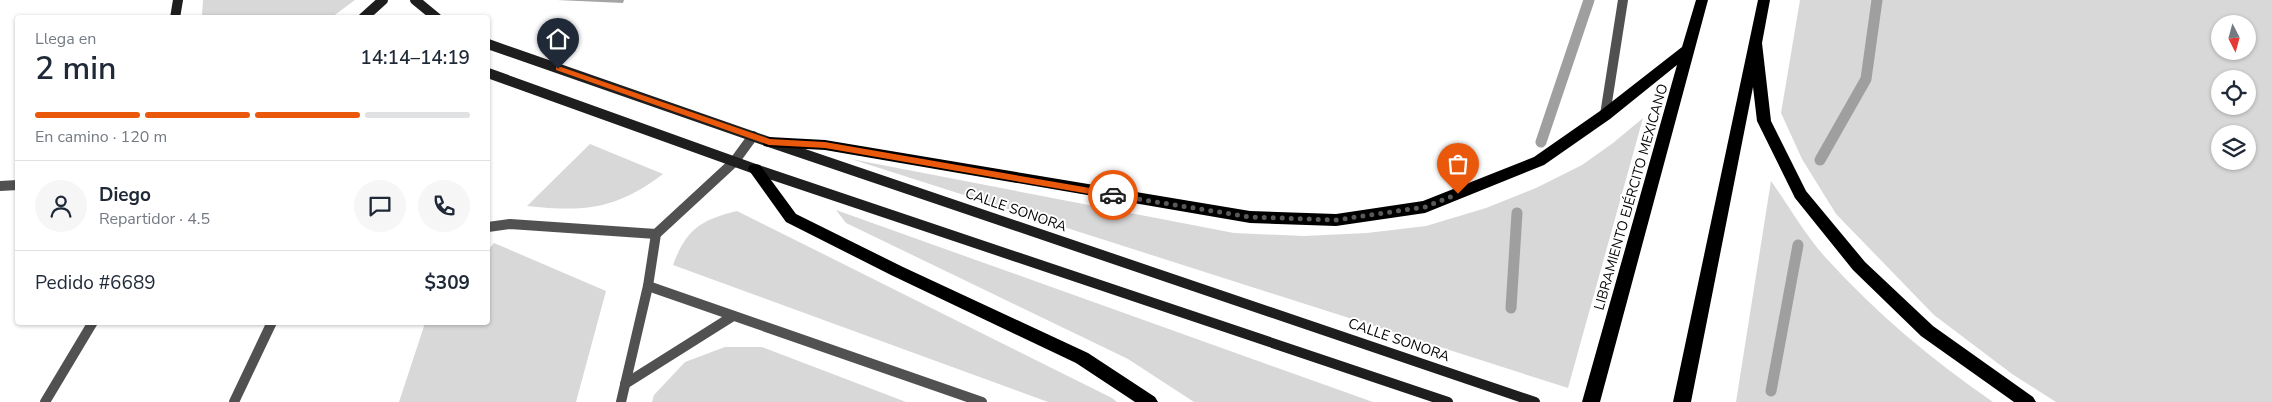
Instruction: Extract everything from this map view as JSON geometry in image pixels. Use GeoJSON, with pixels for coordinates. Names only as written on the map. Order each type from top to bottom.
{"type":"FeatureCollection","features":[{"type":"Feature","properties":{"kind":"highway","name":"LIBRAMIENTO EJÉRCITO MEXICANO"},"geometry":{"type":"LineString","coordinates":[[1591,402],[1702,0]]}},
{"type":"Feature","properties":{"kind":"highway"},"geometry":{"type":"LineString","coordinates":[[1682,402],[1764,0]]}},
{"type":"Feature","properties":{"kind":"highway"},"geometry":{"type":"LineString","coordinates":[[1755,41],[1764,122],[1800,194],[1860,266],[1927,331],[2027,402]]}},
{"type":"Feature","properties":{"kind":"highway"},"geometry":{"type":"LineString","coordinates":[[769,142],[825,145],[1250,217],[1336,220],[1425,207],[1539,161],[1605,116],[1690,48]]}},
{"type":"Feature","properties":{"kind":"highway"},"geometry":{"type":"LineString","coordinates":[[755,169],[791,218],[897,271],[1082,358],[1149,402]]}},
{"type":"Feature","properties":{"kind":"street"},"geometry":{"type":"LineString","coordinates":[[176,15],[178,0]]}},
{"type":"Feature","properties":{"kind":"street"},"geometry":{"type":"LineString","coordinates":[[367,15],[383,0]]}},
{"type":"Feature","properties":{"kind":"street"},"geometry":{"type":"LineString","coordinates":[[415,0],[433,15]]}},
{"type":"Feature","properties":{"kind":"street"},"geometry":{"type":"LineString","coordinates":[[1605,116],[1623,0]]}},
{"type":"Feature","properties":{"kind":"street","name":"CALLE SONORA"},"geometry":{"type":"LineString","coordinates":[[490,45],[769,142],[1535,402]]}},
{"type":"Feature","properties":{"kind":"street"},"geometry":{"type":"LineString","coordinates":[[490,74],[734,162],[1448,402]]}},
{"type":"Feature","properties":{"kind":"street"},"geometry":{"type":"LineString","coordinates":[[621,402],[648,286],[656,234],[734,162],[753,136]]}},
{"type":"Feature","properties":{"kind":"street"},"geometry":{"type":"LineString","coordinates":[[0,186],[15,185]]}},
{"type":"Feature","properties":{"kind":"street"},"geometry":{"type":"LineString","coordinates":[[490,227],[510,224],[656,234]]}},
{"type":"Feature","properties":{"kind":"street"},"geometry":{"type":"LineString","coordinates":[[648,286],[982,402]]}},
{"type":"Feature","properties":{"kind":"street"},"geometry":{"type":"LineString","coordinates":[[625,384],[733,316]]}},
{"type":"Feature","properties":{"kind":"street"},"geometry":{"type":"LineString","coordinates":[[45,402],[91,325]]}},
{"type":"Feature","properties":{"kind":"street"},"geometry":{"type":"LineString","coordinates":[[234,402],[271,325]]}},
{"type":"Feature","properties":{"kind":"shaded area"},"geometry":{"type":"Polygon","coordinates":[[[203,0],[355,0],[335,15],[202,14],[203,0]]]}},
{"type":"Feature","properties":{"kind":"shaded area"},"geometry":{"type":"Polygon","coordinates":[[[1800,0],[2272,0],[2272,402],[2056,402],[2012,374],[1934,315],[1836,214],[1802,159],[1781,113],[1800,0]]]}},
{"type":"Feature","properties":{"kind":"shaded area"},"geometry":{"type":"Polygon","coordinates":[[[1643,118],[1568,388],[851,159],[1234,233],[1304,236],[1367,233],[1426,226],[1486,208],[1536,188],[1582,165],[1643,118]]]}},
{"type":"Feature","properties":{"kind":"shaded area"},"geometry":{"type":"Polygon","coordinates":[[[590,144],[663,174],[630,195],[598,206],[565,209],[527,206],[590,144]]]}},
{"type":"Feature","properties":{"kind":"shaded area"},"geometry":{"type":"Polygon","coordinates":[[[1771,181],[1818,249],[1865,298],[1905,335],[1948,370],[1993,402],[1736,402],[1771,181]]]}},
{"type":"Feature","properties":{"kind":"shaded area"},"geometry":{"type":"Polygon","coordinates":[[[836,210],[1373,402],[1194,402],[1128,359],[846,223],[836,210]]]}},
{"type":"Feature","properties":{"kind":"shaded area"},"geometry":{"type":"Polygon","coordinates":[[[737,211],[1117,402],[1048,402],[673,265],[683,243],[696,228],[714,218],[737,211]]]}},
{"type":"Feature","properties":{"kind":"shaded area"},"geometry":{"type":"Polygon","coordinates":[[[494,243],[606,291],[576,402],[399,402],[424,325],[490,325],[490,248],[494,243]]]}},
{"type":"Feature","properties":{"kind":"shaded area"},"geometry":{"type":"Polygon","coordinates":[[[725,347],[762,347],[906,402],[652,402],[654,395],[685,362],[725,347]]]}},
{"type":"Feature","properties":{"kind":"waterway"},"geometry":{"type":"LineString","coordinates":[[1541,142],[1589,0]]}},
{"type":"Feature","properties":{"kind":"waterway"},"geometry":{"type":"LineString","coordinates":[[1820,160],[1866,79],[1877,0]]}},
{"type":"Feature","properties":{"kind":"waterway"},"geometry":{"type":"LineString","coordinates":[[1511,308],[1517,213]]}},
{"type":"Feature","properties":{"kind":"waterway"},"geometry":{"type":"LineString","coordinates":[[1771,391],[1798,245]]}},
{"type":"Feature","properties":{"kind":"way so far"},"geometry":{"type":"LineString","coordinates":[[1113,195],[1250,217],[1336,220],[1425,207],[1458,194]]}},
{"type":"Feature","properties":{"kind":"route"},"geometry":{"type":"LineString","coordinates":[[558,69],[769,142],[825,145],[1113,195]]}}]}
